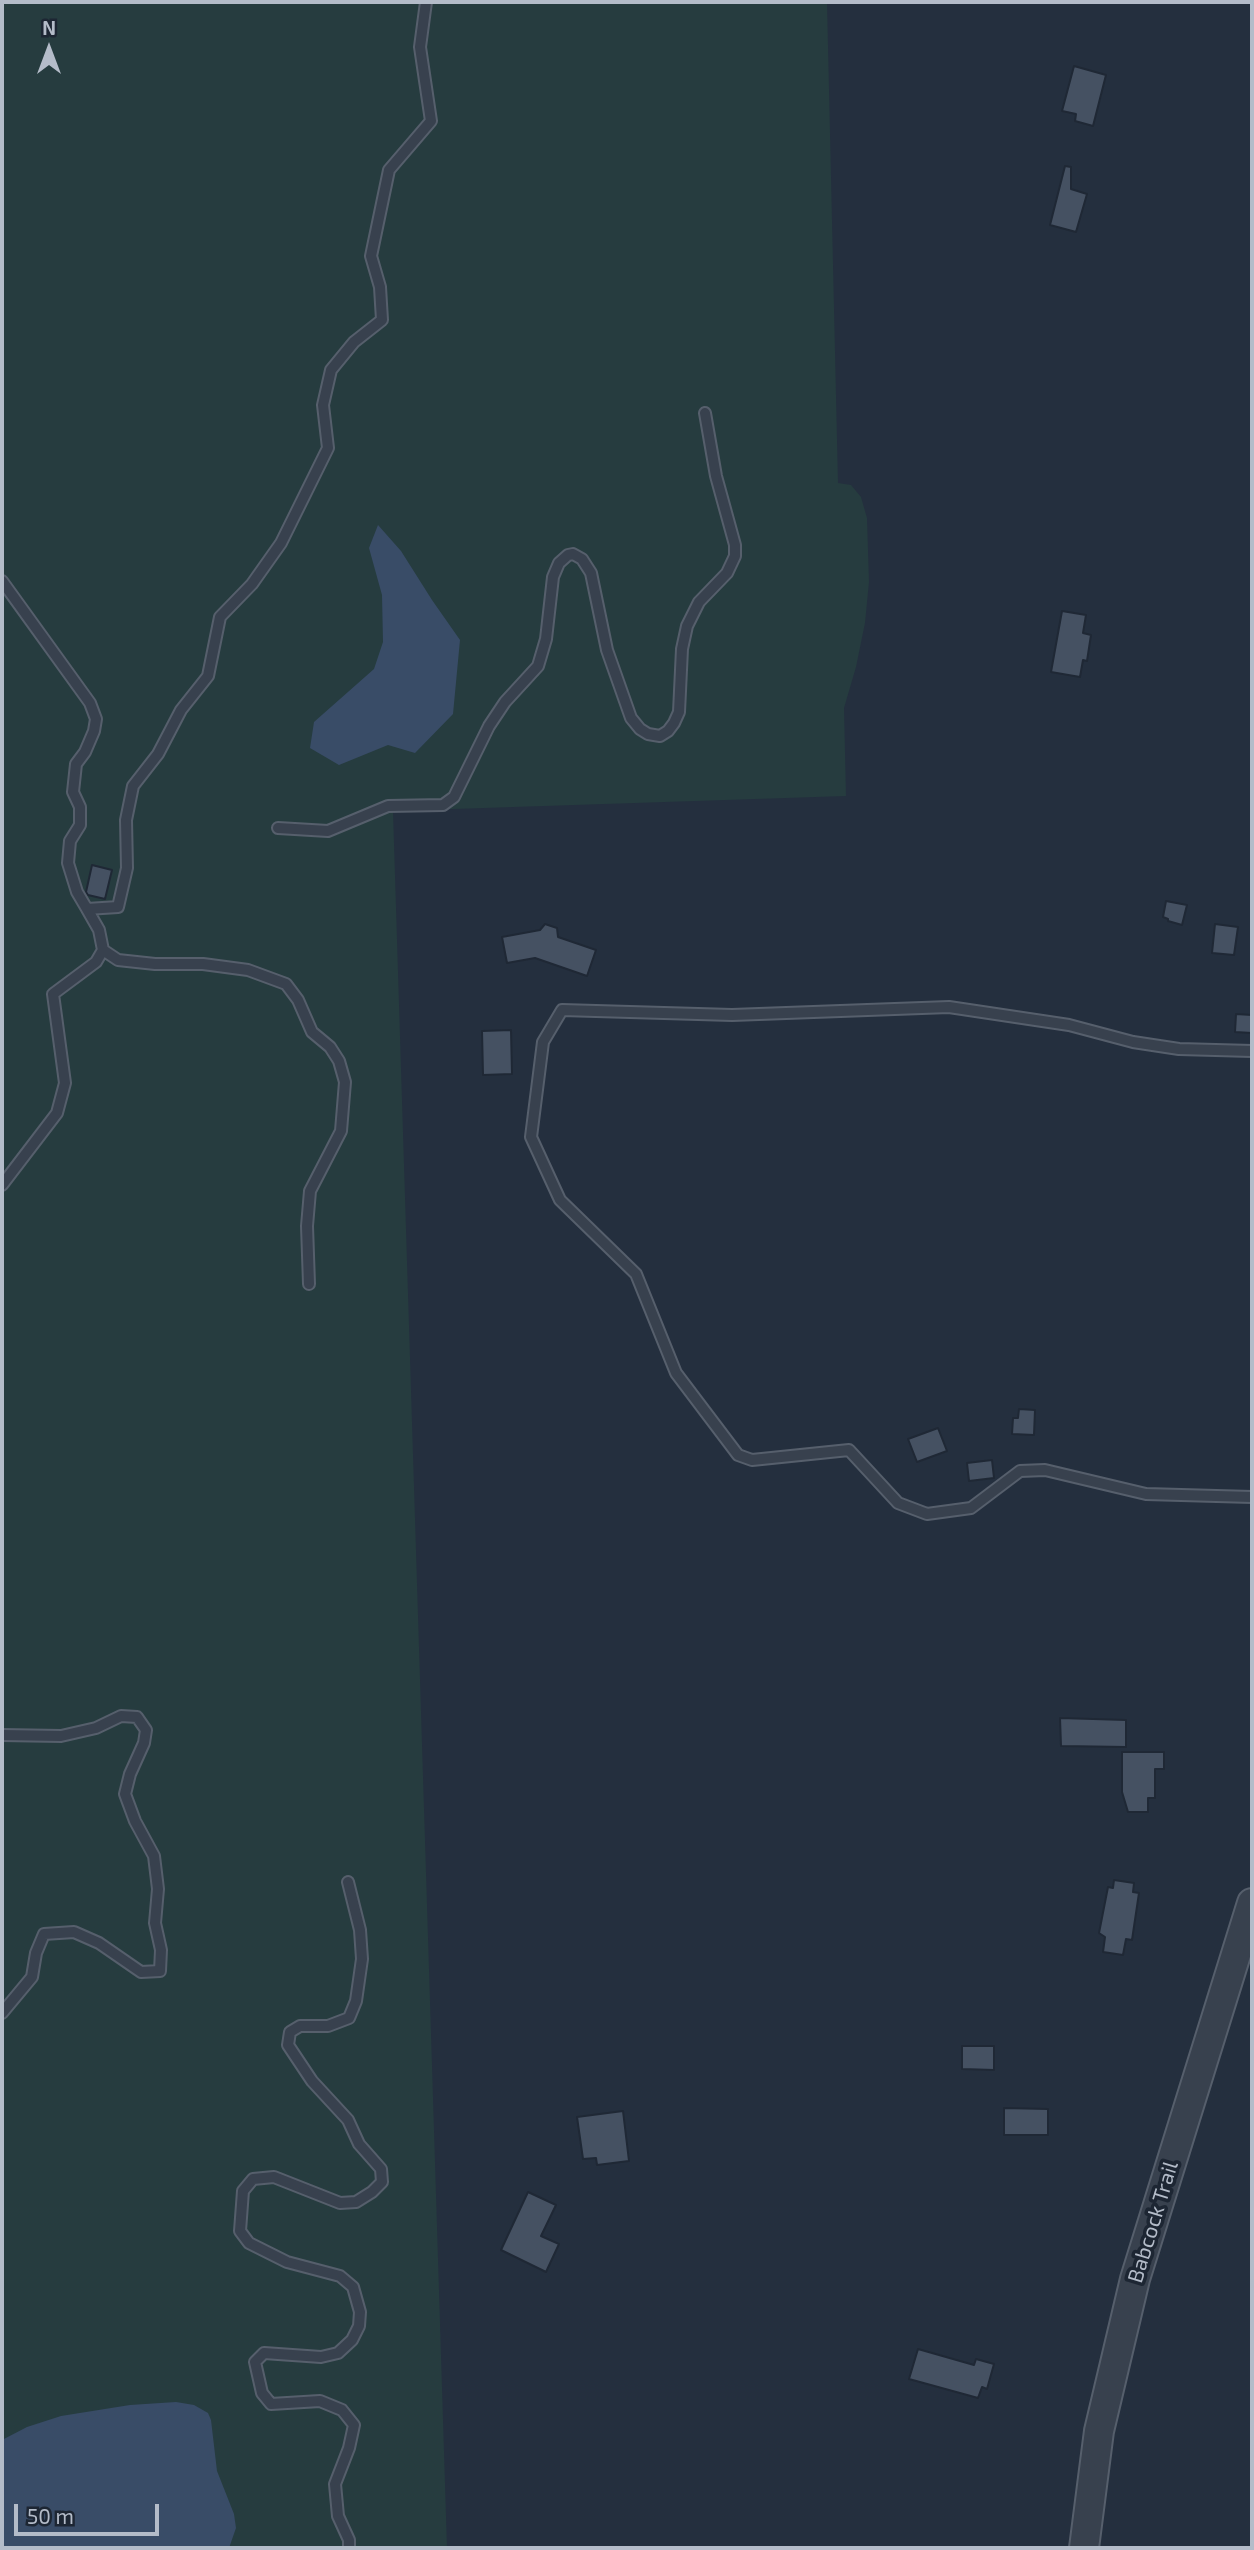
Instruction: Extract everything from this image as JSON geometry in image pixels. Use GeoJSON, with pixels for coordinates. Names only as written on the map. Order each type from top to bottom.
{"type":"FeatureCollection","features":[{"type":"Feature","properties":{"kind":"street","name":"Babcock Trail"},"geometry":{"type":"LineString","coordinates":[[1084,2548],[1099,2431],[1135,2279],[1252,1903]]}},
{"type":"Feature","properties":{"kind":"lane"},"geometry":{"type":"LineString","coordinates":[[87,909],[118,906],[127,868],[126,820],[133,786],[158,754],[181,710],[208,676],[220,617],[251,584],[281,543],[328,448],[323,405],[331,370],[354,342],[382,320],[380,287],[371,256],[389,170],[431,121],[420,47],[426,2]]}},
{"type":"Feature","properties":{"kind":"lane"},"geometry":{"type":"LineString","coordinates":[[278,828],[328,831],[388,806],[443,804],[454,797],[489,726],[505,702],[538,666],[546,639],[553,577],[559,563],[568,555],[582,558],[591,573],[607,650],[632,718],[640,729],[648,734],[660,736],[668,731],[679,712],[682,649],[687,626],[699,602],[727,573],[735,556],[735,545],[716,477],[705,413]]}},
{"type":"Feature","properties":{"kind":"lane"},"geometry":{"type":"LineString","coordinates":[[2,581],[90,703],[96,719],[90,742],[76,764],[74,792],[80,807],[80,825],[69,841],[68,863],[77,892],[99,929],[103,950],[96,962],[53,994],[65,1083],[57,1113],[2,1185]]}},
{"type":"Feature","properties":{"kind":"lane"},"geometry":{"type":"LineString","coordinates":[[103,950],[118,960],[155,964],[204,964],[248,970],[286,984],[298,1000],[312,1032],[330,1047],[339,1061],[345,1082],[341,1131],[310,1191],[307,1226],[309,1284]]}},
{"type":"Feature","properties":{"kind":"lane"},"geometry":{"type":"LineString","coordinates":[[1252,1051],[1179,1049],[1133,1042],[1069,1025],[949,1007],[732,1015],[562,1010],[542,1042],[531,1137],[560,1200],[636,1274],[676,1374],[738,1455],[752,1460],[849,1450],[898,1503],[927,1514],[971,1508],[1020,1471],[1045,1470],[1146,1494],[1252,1497]]}},
{"type":"Feature","properties":{"kind":"lane"},"geometry":{"type":"LineString","coordinates":[[2,1735],[61,1736],[96,1728],[121,1716],[137,1717],[146,1730],[144,1743],[130,1774],[125,1794],[135,1821],[154,1856],[158,1889],[155,1923],[160,1950],[160,1971],[141,1972],[99,1943],[74,1932],[44,1934],[36,1953],[32,1977],[2,2013]]}},
{"type":"Feature","properties":{"kind":"lane"},"geometry":{"type":"LineString","coordinates":[[348,1882],[360,1930],[362,1959],[356,2001],[349,2018],[328,2026],[300,2026],[290,2032],[288,2045],[312,2081],[348,2120],[359,2144],[381,2169],[382,2182],[356,2202],[340,2203],[274,2177],[253,2179],[243,2191],[240,2231],[249,2243],[287,2262],[340,2276],[353,2287],[360,2312],[359,2326],[352,2340],[338,2353],[321,2357],[264,2353],[255,2362],[262,2393],[271,2403],[320,2401],[342,2410],[354,2426],[335,2484],[338,2516],[349,2540],[349,2548]]}},
{"type":"Feature","properties":{"kind":"green space"},"geometry":{"type":"Polygon","coordinates":[[[2,2],[827,2],[838,483],[851,485],[861,497],[867,518],[869,582],[865,623],[844,708],[846,796],[393,811],[447,2548],[2,2548],[2,2]]]}},
{"type":"Feature","properties":{"kind":"water"},"geometry":{"type":"Polygon","coordinates":[[[378,525],[401,551],[460,640],[453,714],[415,753],[388,745],[339,765],[310,748],[314,722],[374,669],[383,642],[382,595],[369,548],[378,525]]]}},
{"type":"Feature","properties":{"kind":"water"},"geometry":{"type":"Polygon","coordinates":[[[176,2402],[194,2405],[208,2413],[211,2420],[217,2471],[234,2514],[236,2528],[229,2548],[2,2548],[2,2440],[27,2427],[61,2416],[130,2405],[176,2402]]]}},
{"type":"Feature","properties":{"kind":"building"},"geometry":{"type":"Polygon","coordinates":[[[1074,66],[1106,75],[1093,126],[1075,121],[1076,114],[1062,111],[1074,66]]]}},
{"type":"Feature","properties":{"kind":"building"},"geometry":{"type":"Polygon","coordinates":[[[1065,166],[1071,167],[1071,189],[1087,194],[1076,232],[1050,225],[1065,166]]]}},
{"type":"Feature","properties":{"kind":"building"},"geometry":{"type":"Polygon","coordinates":[[[1062,611],[1086,615],[1083,633],[1091,635],[1087,661],[1083,660],[1080,677],[1051,672],[1062,611]]]}},
{"type":"Feature","properties":{"kind":"building"},"geometry":{"type":"Polygon","coordinates":[[[92,865],[112,870],[105,899],[88,895],[86,892],[92,865]]]}},
{"type":"Feature","properties":{"kind":"building"},"geometry":{"type":"Polygon","coordinates":[[[1166,901],[1187,905],[1182,925],[1163,917],[1166,901]]]}},
{"type":"Feature","properties":{"kind":"building"},"geometry":{"type":"Polygon","coordinates":[[[545,924],[557,928],[558,937],[596,950],[587,976],[535,958],[507,963],[502,937],[540,930],[545,924]]]}},
{"type":"Feature","properties":{"kind":"building"},"geometry":{"type":"Polygon","coordinates":[[[1215,924],[1238,927],[1234,955],[1212,953],[1215,924]]]}},
{"type":"Feature","properties":{"kind":"building"},"geometry":{"type":"Polygon","coordinates":[[[1236,1014],[1252,1015],[1252,1033],[1235,1032],[1236,1014]]]}},
{"type":"Feature","properties":{"kind":"building"},"geometry":{"type":"Polygon","coordinates":[[[511,1030],[512,1074],[483,1075],[482,1031],[511,1030]]]}},
{"type":"Feature","properties":{"kind":"building"},"geometry":{"type":"Polygon","coordinates":[[[1019,1409],[1035,1410],[1034,1435],[1012,1434],[1013,1418],[1018,1418],[1019,1409]]]}},
{"type":"Feature","properties":{"kind":"building"},"geometry":{"type":"Polygon","coordinates":[[[938,1428],[947,1451],[917,1462],[908,1439],[938,1428]]]}},
{"type":"Feature","properties":{"kind":"building"},"geometry":{"type":"Polygon","coordinates":[[[992,1460],[994,1478],[969,1481],[967,1463],[992,1460]]]}},
{"type":"Feature","properties":{"kind":"building"},"geometry":{"type":"Polygon","coordinates":[[[1060,1718],[1126,1720],[1126,1747],[1061,1746],[1060,1718]]]}},
{"type":"Feature","properties":{"kind":"building"},"geometry":{"type":"Polygon","coordinates":[[[1122,1752],[1164,1752],[1164,1769],[1155,1769],[1155,1798],[1148,1798],[1148,1812],[1128,1812],[1122,1792],[1122,1752]]]}},
{"type":"Feature","properties":{"kind":"building"},"geometry":{"type":"Polygon","coordinates":[[[1114,1880],[1134,1883],[1133,1892],[1139,1893],[1132,1940],[1126,1939],[1123,1955],[1103,1952],[1105,1937],[1099,1933],[1108,1887],[1113,1888],[1114,1880]]]}},
{"type":"Feature","properties":{"kind":"building"},"geometry":{"type":"Polygon","coordinates":[[[962,2046],[994,2046],[994,2070],[962,2069],[962,2046]]]}},
{"type":"Feature","properties":{"kind":"building"},"geometry":{"type":"Polygon","coordinates":[[[1004,2108],[1048,2109],[1048,2135],[1004,2135],[1004,2108]]]}},
{"type":"Feature","properties":{"kind":"building"},"geometry":{"type":"Polygon","coordinates":[[[623,2111],[629,2161],[597,2165],[596,2158],[583,2159],[577,2117],[623,2111]]]}},
{"type":"Feature","properties":{"kind":"building"},"geometry":{"type":"Polygon","coordinates":[[[528,2192],[556,2205],[541,2236],[559,2244],[546,2272],[501,2250],[528,2192]]]}},
{"type":"Feature","properties":{"kind":"building"},"geometry":{"type":"Polygon","coordinates":[[[918,2349],[974,2365],[976,2359],[994,2364],[987,2389],[982,2387],[978,2398],[909,2379],[918,2349]]]}}]}
